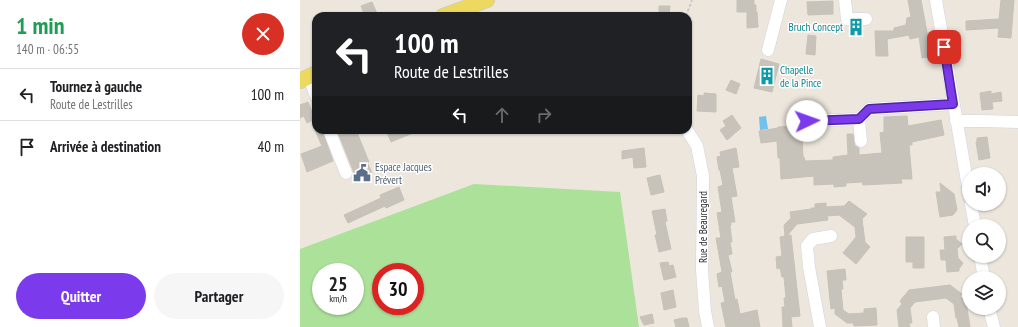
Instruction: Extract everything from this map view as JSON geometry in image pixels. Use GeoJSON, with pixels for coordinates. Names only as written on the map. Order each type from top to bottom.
{"type":"FeatureCollection","features":[{"type":"Feature","properties":{"kind":"main road"},"geometry":{"type":"LineString","coordinates":[[454,12],[487,0]]}},
{"type":"Feature","properties":{"kind":"street"},"geometry":{"type":"LineString","coordinates":[[768,50],[781,0]]}},
{"type":"Feature","properties":{"kind":"street"},"geometry":{"type":"LineString","coordinates":[[845,0],[848,19],[866,19]]}},
{"type":"Feature","properties":{"kind":"street"},"geometry":{"type":"LineString","coordinates":[[936,0],[947,29],[953,104],[964,167]]}},
{"type":"Feature","properties":{"kind":"street"},"geometry":{"type":"LineString","coordinates":[[308,77],[312,86]]}},
{"type":"Feature","properties":{"kind":"street"},"geometry":{"type":"LineString","coordinates":[[807,121],[859,119],[869,109],[953,104]]}},
{"type":"Feature","properties":{"kind":"street"},"geometry":{"type":"LineString","coordinates":[[859,119],[861,142]]}},
{"type":"Feature","properties":{"kind":"street"},"geometry":{"type":"LineString","coordinates":[[956,121],[1018,122]]}},
{"type":"Feature","properties":{"kind":"street"},"geometry":{"type":"LineString","coordinates":[[331,134],[346,173]]}},
{"type":"Feature","properties":{"kind":"street","name":"Rue de Beauregard"},"geometry":{"type":"LineString","coordinates":[[690,134],[697,146],[703,176],[702,270],[705,311],[708,327]]}},
{"type":"Feature","properties":{"kind":"street"},"geometry":{"type":"LineString","coordinates":[[820,327],[809,267],[807,246],[813,239],[831,236]]}},
{"type":"Feature","properties":{"kind":"street"},"geometry":{"type":"LineString","coordinates":[[991,315],[994,327]]}},
{"type":"Feature","properties":{"kind":"path"},"geometry":{"type":"LineString","coordinates":[[688,12],[692,0]]}},
{"type":"Feature","properties":{"kind":"green space"},"geometry":{"type":"Polygon","coordinates":[[[474,184],[620,192],[639,327],[300,327],[300,249],[474,184]]]}},
{"type":"Feature","properties":{"kind":"water"},"geometry":{"type":"Polygon","coordinates":[[[766,116],[768,129],[760,130],[759,117],[766,116]]]}},
{"type":"Feature","properties":{"kind":"building"},"geometry":{"type":"Polygon","coordinates":[[[737,0],[754,0],[754,5],[756,5],[758,27],[747,28],[747,12],[737,12],[737,0]]]}},
{"type":"Feature","properties":{"kind":"building"},"geometry":{"type":"Polygon","coordinates":[[[908,0],[921,0],[929,43],[935,42],[937,55],[922,58],[919,37],[910,39],[909,35],[887,39],[888,56],[876,56],[875,31],[894,31],[894,28],[906,25],[907,18],[911,17],[908,0]]]}},
{"type":"Feature","properties":{"kind":"building"},"geometry":{"type":"Polygon","coordinates":[[[1001,0],[1014,0],[1011,38],[998,37],[999,28],[966,30],[966,21],[999,19],[1001,0]]]}},
{"type":"Feature","properties":{"kind":"building"},"geometry":{"type":"Polygon","coordinates":[[[833,1],[833,14],[808,15],[807,2],[833,1]]]}},
{"type":"Feature","properties":{"kind":"building"},"geometry":{"type":"Polygon","coordinates":[[[372,2],[376,12],[363,12],[361,6],[372,2]]]}},
{"type":"Feature","properties":{"kind":"building"},"geometry":{"type":"Polygon","coordinates":[[[659,6],[670,6],[669,12],[659,12],[659,6]]]}},
{"type":"Feature","properties":{"kind":"building"},"geometry":{"type":"Polygon","coordinates":[[[808,35],[816,36],[815,55],[806,54],[808,35]]]}},
{"type":"Feature","properties":{"kind":"building","name":"Chapelle de la Pince"},"geometry":{"type":"Polygon","coordinates":[[[761,59],[779,64],[772,92],[754,88],[761,59]]]}},
{"type":"Feature","properties":{"kind":"building"},"geometry":{"type":"Polygon","coordinates":[[[731,80],[740,84],[736,94],[726,90],[731,80]]]}},
{"type":"Feature","properties":{"kind":"building"},"geometry":{"type":"Polygon","coordinates":[[[991,91],[991,94],[1001,92],[1002,101],[992,102],[993,109],[982,110],[980,93],[991,91]]]}},
{"type":"Feature","properties":{"kind":"building"},"geometry":{"type":"Polygon","coordinates":[[[704,93],[716,94],[716,112],[697,111],[698,95],[704,96],[704,93]]]}},
{"type":"Feature","properties":{"kind":"building"},"geometry":{"type":"Polygon","coordinates":[[[308,102],[312,112],[312,120],[307,123],[304,116],[300,118],[300,105],[308,102]]]}},
{"type":"Feature","properties":{"kind":"building"},"geometry":{"type":"Polygon","coordinates":[[[732,115],[741,128],[727,140],[720,130],[726,126],[723,121],[732,115]]]}},
{"type":"Feature","properties":{"kind":"building"},"geometry":{"type":"Polygon","coordinates":[[[907,116],[908,126],[941,120],[944,135],[912,142],[912,145],[909,145],[912,179],[901,179],[902,183],[863,185],[862,182],[846,183],[846,186],[834,187],[834,184],[814,185],[814,176],[781,179],[780,158],[778,158],[777,141],[761,143],[759,131],[778,127],[794,126],[794,135],[802,134],[803,157],[805,161],[833,160],[833,157],[848,155],[847,134],[853,134],[855,146],[859,148],[859,155],[882,153],[880,133],[884,132],[884,117],[907,116]]]}},
{"type":"Feature","properties":{"kind":"building"},"geometry":{"type":"Polygon","coordinates":[[[317,134],[323,134],[333,161],[307,172],[301,154],[322,146],[317,134]]]}},
{"type":"Feature","properties":{"kind":"building"},"geometry":{"type":"Polygon","coordinates":[[[339,134],[358,134],[372,173],[355,180],[353,170],[339,134]]]}},
{"type":"Feature","properties":{"kind":"building"},"geometry":{"type":"Polygon","coordinates":[[[388,134],[410,134],[391,142],[388,134]]]}},
{"type":"Feature","properties":{"kind":"building"},"geometry":{"type":"Polygon","coordinates":[[[987,137],[990,158],[979,160],[976,142],[977,138],[987,137]]]}},
{"type":"Feature","properties":{"kind":"building"},"geometry":{"type":"Polygon","coordinates":[[[644,148],[646,167],[634,168],[633,157],[622,159],[622,151],[644,148]]]}},
{"type":"Feature","properties":{"kind":"building"},"geometry":{"type":"Polygon","coordinates":[[[736,148],[739,167],[732,168],[737,196],[731,197],[735,222],[731,222],[730,226],[732,254],[728,255],[732,272],[730,272],[735,300],[737,299],[740,314],[757,310],[760,327],[726,327],[721,303],[725,302],[722,286],[719,287],[717,274],[722,272],[716,238],[721,238],[717,213],[722,212],[718,187],[723,185],[717,157],[721,156],[720,152],[736,148]]]}},
{"type":"Feature","properties":{"kind":"building"},"geometry":{"type":"Polygon","coordinates":[[[660,175],[664,192],[651,195],[647,178],[660,175]]]}},
{"type":"Feature","properties":{"kind":"building"},"geometry":{"type":"Polygon","coordinates":[[[940,183],[954,194],[957,210],[953,215],[940,217],[936,192],[941,192],[940,183]]]}},
{"type":"Feature","properties":{"kind":"building"},"geometry":{"type":"Polygon","coordinates":[[[399,187],[404,200],[386,208],[385,206],[348,223],[344,215],[381,198],[380,195],[399,187]]]}},
{"type":"Feature","properties":{"kind":"building"},"geometry":{"type":"Polygon","coordinates":[[[849,201],[867,214],[862,219],[865,242],[870,247],[856,264],[843,253],[856,237],[855,227],[839,215],[827,216],[828,220],[797,224],[787,236],[791,235],[800,316],[791,317],[792,327],[783,327],[782,307],[785,307],[784,298],[786,298],[784,277],[782,277],[780,268],[777,269],[776,257],[782,256],[780,237],[785,236],[784,225],[791,218],[790,212],[815,208],[815,204],[826,203],[826,207],[844,206],[849,201]]]}},
{"type":"Feature","properties":{"kind":"building"},"geometry":{"type":"Polygon","coordinates":[[[665,209],[667,221],[665,222],[671,249],[659,252],[652,211],[665,209]]]}},
{"type":"Feature","properties":{"kind":"building"},"geometry":{"type":"Polygon","coordinates":[[[956,236],[956,239],[962,244],[957,249],[958,258],[963,263],[959,271],[947,272],[946,260],[941,260],[940,250],[945,250],[944,237],[956,236]]]}},
{"type":"Feature","properties":{"kind":"building"},"geometry":{"type":"Polygon","coordinates":[[[906,237],[924,237],[924,268],[913,268],[913,262],[906,262],[906,237]]]}},
{"type":"Feature","properties":{"kind":"building"},"geometry":{"type":"Polygon","coordinates":[[[668,262],[669,266],[673,265],[676,277],[664,280],[660,263],[668,262]]]}},
{"type":"Feature","properties":{"kind":"building"},"geometry":{"type":"Polygon","coordinates":[[[845,269],[846,280],[842,280],[843,289],[841,289],[843,310],[849,314],[864,313],[864,309],[876,308],[877,325],[854,326],[853,323],[847,323],[835,314],[835,308],[831,309],[827,271],[845,269]]]}},
{"type":"Feature","properties":{"kind":"building"},"geometry":{"type":"Polygon","coordinates":[[[950,285],[962,294],[960,296],[962,298],[962,315],[968,315],[970,327],[959,327],[954,304],[946,298],[915,302],[910,308],[912,323],[909,323],[910,327],[899,327],[897,310],[902,304],[900,301],[909,290],[950,285]]]}},
{"type":"Feature","properties":{"kind":"building"},"geometry":{"type":"Polygon","coordinates":[[[673,290],[676,307],[664,310],[661,293],[673,290]]]}},
{"type":"Feature","properties":{"kind":"building"},"geometry":{"type":"Polygon","coordinates":[[[652,314],[654,323],[644,325],[640,317],[652,314]]]}},
{"type":"Feature","properties":{"kind":"building"},"geometry":{"type":"Polygon","coordinates":[[[687,318],[689,327],[676,327],[674,320],[687,318]]]}},
{"type":"Feature","properties":{"kind":"place","name":"Bruch Concept"},"geometry":{"type":"Point","coordinates":[856,27]}},
{"type":"Feature","properties":{"kind":"place","name":"Chapelle de la Pince"},"geometry":{"type":"Point","coordinates":[767,76]}},
{"type":"Feature","properties":{"kind":"place","name":"Espace Jacques Prévert"},"geometry":{"type":"Point","coordinates":[362,173]}},
{"type":"Feature","properties":{"kind":"route"},"geometry":{"type":"LineString","coordinates":[[807,121],[859,119],[869,109],[953,104],[944,47]]}}]}
